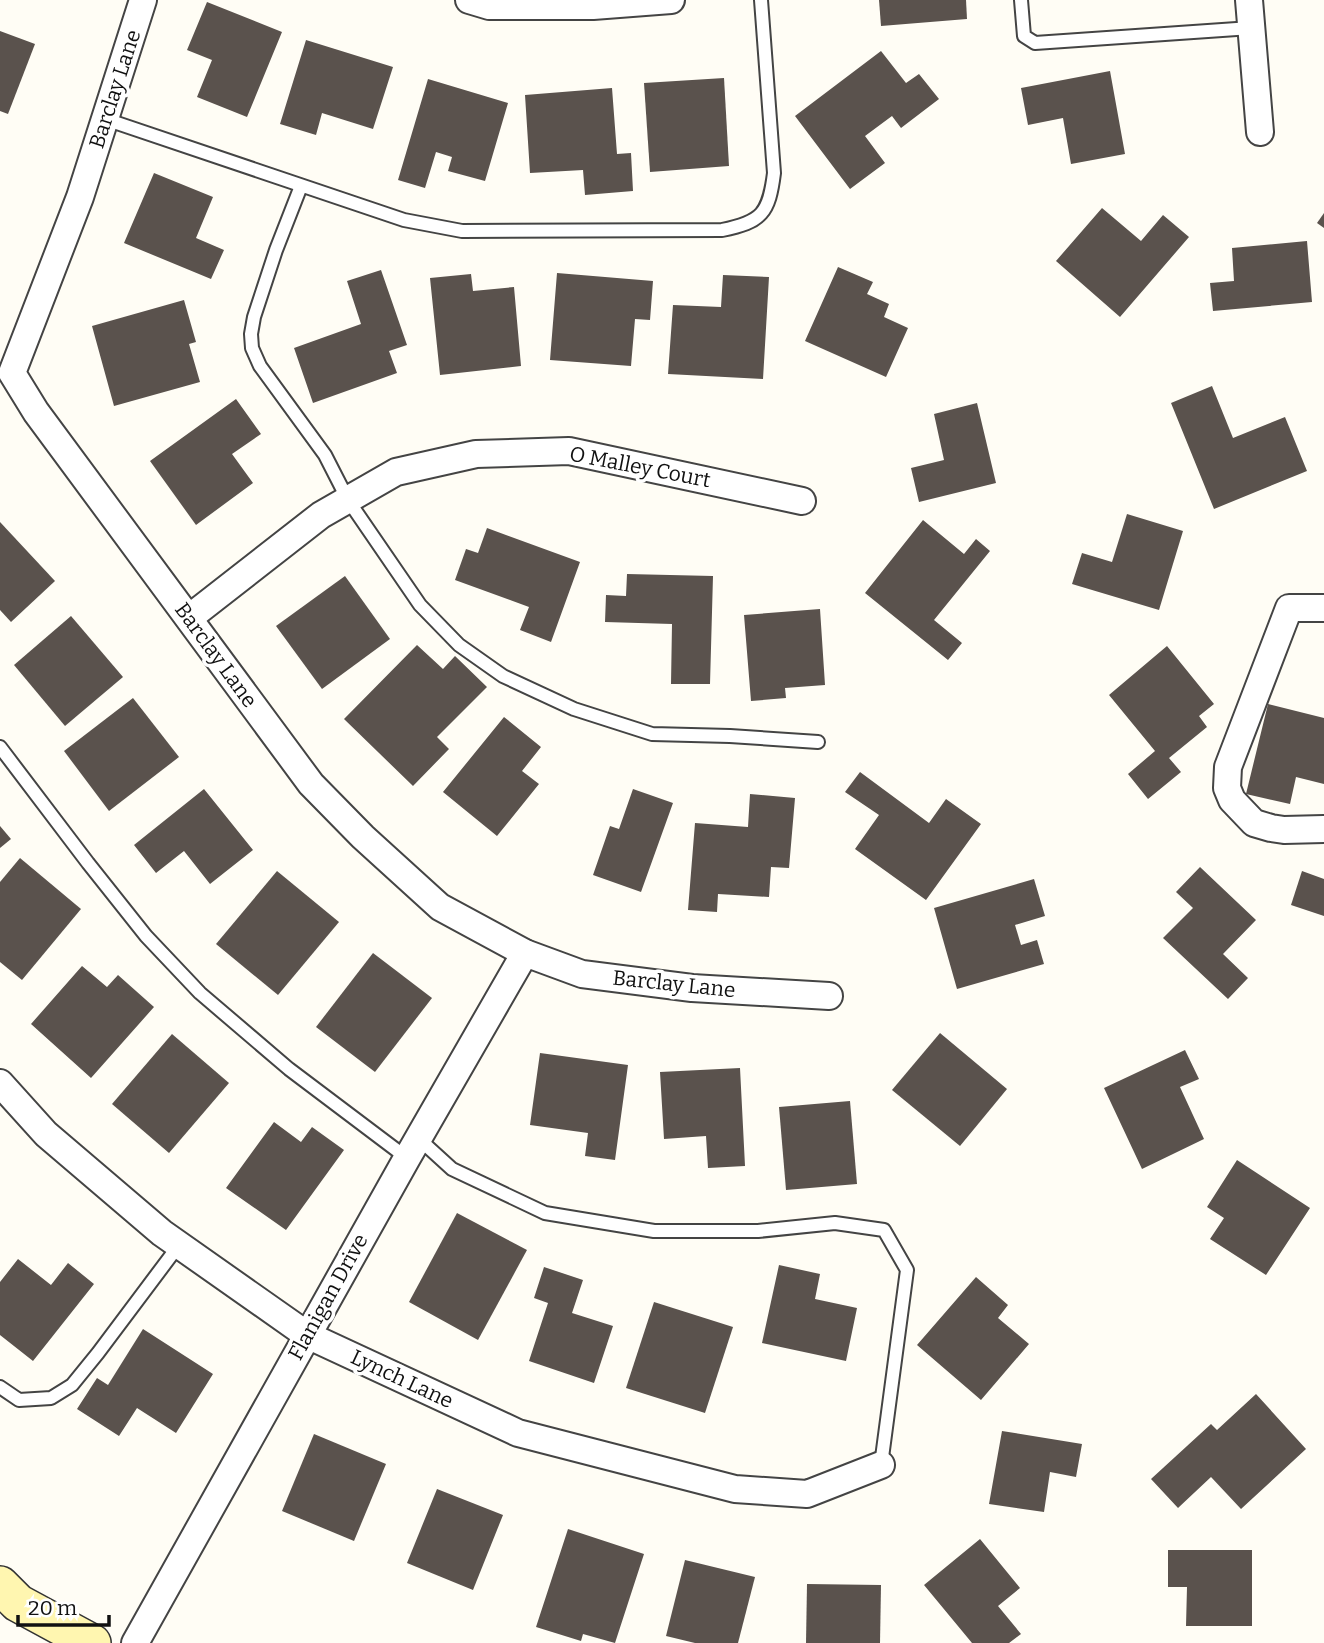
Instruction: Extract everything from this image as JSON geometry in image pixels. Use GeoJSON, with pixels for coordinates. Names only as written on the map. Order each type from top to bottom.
{"type":"FeatureCollection","features":[{"type":"Feature","properties":{"kind":"main road"},"geometry":{"type":"LineString","coordinates":[[0,1585],[18,1603],[92,1643]]}},
{"type":"Feature","properties":{"kind":"street","name":"Barclay Lane"},"geometry":{"type":"LineString","coordinates":[[143,0],[80,197],[12,373],[36,412],[311,784],[363,837],[440,907],[525,953],[582,974],[692,988],[830,996]]}},
{"type":"Feature","properties":{"kind":"street"},"geometry":{"type":"LineString","coordinates":[[469,0],[489,6],[593,6],[671,0]]}},
{"type":"Feature","properties":{"kind":"street"},"geometry":{"type":"LineString","coordinates":[[1249,0],[1260,132]]}},
{"type":"Feature","properties":{"kind":"street","name":"O Malley Court"},"geometry":{"type":"LineString","coordinates":[[189,618],[321,515],[396,472],[476,454],[569,451],[802,501]]}},
{"type":"Feature","properties":{"kind":"street"},"geometry":{"type":"LineString","coordinates":[[1324,608],[1289,608],[1228,767],[1227,788],[1232,800],[1254,823],[1283,830],[1324,829]]}},
{"type":"Feature","properties":{"kind":"street","name":"Flanigan Drive"},"geometry":{"type":"LineString","coordinates":[[135,1643],[525,953]]}},
{"type":"Feature","properties":{"kind":"street","name":"Lynch Lane"},"geometry":{"type":"LineString","coordinates":[[0,1083],[46,1135],[162,1233],[307,1335],[518,1433],[734,1489],[807,1494],[881,1465]]}},
{"type":"Feature","properties":{"kind":"lane"},"geometry":{"type":"LineString","coordinates":[[105,119],[404,220],[462,231],[722,230],[757,218],[767,207],[772,194],[774,173],[761,0]]}},
{"type":"Feature","properties":{"kind":"lane"},"geometry":{"type":"LineString","coordinates":[[1021,0],[1024,36],[1035,43],[1251,28]]}},
{"type":"Feature","properties":{"kind":"lane"},"geometry":{"type":"LineString","coordinates":[[301,186],[254,317],[252,348],[260,366],[325,455],[348,500],[420,605],[459,645],[503,676],[574,709],[652,734],[818,742]]}},
{"type":"Feature","properties":{"kind":"lane"},"geometry":{"type":"LineString","coordinates":[[0,747],[146,936],[200,993],[289,1069],[413,1148],[545,1213],[654,1231],[758,1231],[835,1223],[884,1230],[907,1270],[881,1465]]}},
{"type":"Feature","properties":{"kind":"lane"},"geometry":{"type":"LineString","coordinates":[[0,1387],[19,1400],[51,1398],[72,1385],[179,1245]]}},
{"type":"Feature","properties":{"kind":"building"},"geometry":{"type":"Polygon","coordinates":[[[879,0],[966,0],[967,19],[881,26],[879,0]]]}},
{"type":"Feature","properties":{"kind":"building"},"geometry":{"type":"Polygon","coordinates":[[[207,2],[282,32],[247,117],[197,97],[212,60],[187,50],[207,2]]]}},
{"type":"Feature","properties":{"kind":"building"},"geometry":{"type":"Polygon","coordinates":[[[0,31],[35,44],[8,114],[0,111],[0,31]]]}},
{"type":"Feature","properties":{"kind":"building"},"geometry":{"type":"Polygon","coordinates":[[[306,40],[393,67],[373,129],[322,113],[316,135],[280,124],[306,40]]]}},
{"type":"Feature","properties":{"kind":"building"},"geometry":{"type":"Polygon","coordinates":[[[881,51],[906,83],[919,74],[939,99],[901,128],[892,116],[865,136],[885,163],[850,189],[795,116],[881,51]]]}},
{"type":"Feature","properties":{"kind":"building"},"geometry":{"type":"Polygon","coordinates":[[[1110,71],[1125,154],[1071,164],[1063,118],[1028,125],[1021,88],[1110,71]]]}},
{"type":"Feature","properties":{"kind":"building"},"geometry":{"type":"Polygon","coordinates":[[[724,78],[729,166],[650,172],[644,83],[724,78]]]}},
{"type":"Feature","properties":{"kind":"building"},"geometry":{"type":"Polygon","coordinates":[[[428,79],[508,103],[485,181],[448,171],[452,157],[436,152],[425,188],[398,180],[428,79]]]}},
{"type":"Feature","properties":{"kind":"building"},"geometry":{"type":"Polygon","coordinates":[[[612,88],[617,154],[631,153],[633,191],[585,195],[583,170],[530,173],[525,95],[612,88]]]}},
{"type":"Feature","properties":{"kind":"building"},"geometry":{"type":"Polygon","coordinates":[[[154,173],[213,197],[196,238],[224,250],[211,279],[124,243],[154,173]]]}},
{"type":"Feature","properties":{"kind":"building"},"geometry":{"type":"Polygon","coordinates":[[[1102,208],[1141,241],[1163,215],[1189,237],[1120,317],[1056,261],[1102,208]]]}},
{"type":"Feature","properties":{"kind":"building"},"geometry":{"type":"Polygon","coordinates":[[[1324,213],[1324,228],[1317,223],[1324,213]]]}},
{"type":"Feature","properties":{"kind":"building"},"geometry":{"type":"Polygon","coordinates":[[[1307,241],[1312,302],[1213,311],[1210,283],[1234,281],[1232,248],[1307,241]]]}},
{"type":"Feature","properties":{"kind":"building"},"geometry":{"type":"Polygon","coordinates":[[[838,267],[873,282],[867,294],[889,304],[884,317],[908,328],[886,377],[805,341],[838,267]]]}},
{"type":"Feature","properties":{"kind":"building"},"geometry":{"type":"Polygon","coordinates":[[[381,270],[407,345],[389,351],[397,373],[313,403],[294,348],[361,324],[347,281],[381,270]]]}},
{"type":"Feature","properties":{"kind":"building"},"geometry":{"type":"Polygon","coordinates":[[[557,273],[653,281],[650,320],[635,319],[631,366],[550,360],[557,273]]]}},
{"type":"Feature","properties":{"kind":"building"},"geometry":{"type":"Polygon","coordinates":[[[471,274],[473,291],[514,287],[521,366],[440,375],[430,278],[471,274]]]}},
{"type":"Feature","properties":{"kind":"building"},"geometry":{"type":"Polygon","coordinates":[[[723,275],[769,277],[763,379],[668,374],[673,305],[721,307],[723,275]]]}},
{"type":"Feature","properties":{"kind":"building"},"geometry":{"type":"Polygon","coordinates":[[[184,300],[196,342],[189,344],[200,382],[114,406],[92,326],[184,300]]]}},
{"type":"Feature","properties":{"kind":"building"},"geometry":{"type":"Polygon","coordinates":[[[1212,386],[1233,438],[1285,417],[1307,471],[1214,509],[1171,403],[1212,386]]]}},
{"type":"Feature","properties":{"kind":"building"},"geometry":{"type":"Polygon","coordinates":[[[236,399],[261,434],[232,454],[253,483],[196,525],[150,461],[236,399]]]}},
{"type":"Feature","properties":{"kind":"building"},"geometry":{"type":"Polygon","coordinates":[[[977,403],[996,483],[919,502],[911,468],[944,460],[934,414],[977,403]]]}},
{"type":"Feature","properties":{"kind":"building"},"geometry":{"type":"Polygon","coordinates":[[[1127,514],[1183,531],[1159,610],[1072,584],[1082,553],[1112,562],[1127,514]]]}},
{"type":"Feature","properties":{"kind":"building"},"geometry":{"type":"Polygon","coordinates":[[[923,520],[964,554],[976,539],[990,551],[934,620],[962,643],[948,660],[865,593],[923,520]]]}},
{"type":"Feature","properties":{"kind":"building"},"geometry":{"type":"Polygon","coordinates":[[[0,522],[55,581],[11,622],[0,610],[0,522]]]}},
{"type":"Feature","properties":{"kind":"building"},"geometry":{"type":"Polygon","coordinates":[[[487,528],[580,562],[551,642],[520,630],[529,607],[455,580],[466,549],[478,553],[487,528]]]}},
{"type":"Feature","properties":{"kind":"building"},"geometry":{"type":"Polygon","coordinates":[[[627,574],[713,576],[710,684],[671,684],[672,624],[605,622],[606,595],[626,596],[627,574]]]}},
{"type":"Feature","properties":{"kind":"building"},"geometry":{"type":"Polygon","coordinates":[[[345,576],[390,639],[322,689],[276,626],[345,576]]]}},
{"type":"Feature","properties":{"kind":"building"},"geometry":{"type":"Polygon","coordinates":[[[820,609],[825,685],[785,688],[786,698],[751,701],[744,615],[820,609]]]}},
{"type":"Feature","properties":{"kind":"building"},"geometry":{"type":"Polygon","coordinates":[[[71,616],[123,677],[65,726],[14,665],[71,616]]]}},
{"type":"Feature","properties":{"kind":"building"},"geometry":{"type":"Polygon","coordinates":[[[417,645],[443,669],[455,656],[487,687],[437,737],[449,749],[413,786],[344,719],[417,645]]]}},
{"type":"Feature","properties":{"kind":"building"},"geometry":{"type":"Polygon","coordinates":[[[1167,646],[1214,704],[1199,716],[1207,727],[1169,758],[1181,772],[1148,799],[1128,774],[1155,751],[1109,695],[1167,646]]]}},
{"type":"Feature","properties":{"kind":"building"},"geometry":{"type":"Polygon","coordinates":[[[133,698],[179,757],[109,811],[64,751],[133,698]]]}},
{"type":"Feature","properties":{"kind":"building"},"geometry":{"type":"Polygon","coordinates":[[[1268,704],[1324,718],[1324,784],[1296,777],[1290,804],[1246,794],[1268,704]]]}},
{"type":"Feature","properties":{"kind":"building"},"geometry":{"type":"Polygon","coordinates":[[[504,717],[541,747],[522,771],[539,784],[497,836],[443,792],[504,717]]]}},
{"type":"Feature","properties":{"kind":"building"},"geometry":{"type":"Polygon","coordinates":[[[860,772],[929,823],[946,799],[981,824],[926,900],[855,849],[879,815],[845,792],[860,772]]]}},
{"type":"Feature","properties":{"kind":"building"},"geometry":{"type":"Polygon","coordinates":[[[204,789],[253,850],[210,884],[184,851],[156,873],[134,845],[204,789]]]}},
{"type":"Feature","properties":{"kind":"building"},"geometry":{"type":"Polygon","coordinates":[[[633,789],[673,803],[641,892],[593,875],[610,826],[619,829],[633,789]]]}},
{"type":"Feature","properties":{"kind":"building"},"geometry":{"type":"Polygon","coordinates":[[[750,794],[795,798],[789,868],[771,867],[769,897],[718,894],[717,912],[688,910],[695,823],[748,827],[750,794]]]}},
{"type":"Feature","properties":{"kind":"building"},"geometry":{"type":"Polygon","coordinates":[[[0,826],[11,839],[0,848],[0,826]]]}},
{"type":"Feature","properties":{"kind":"building"},"geometry":{"type":"Polygon","coordinates":[[[20,858],[81,909],[22,980],[0,962],[0,882],[20,858]]]}},
{"type":"Feature","properties":{"kind":"building"},"geometry":{"type":"Polygon","coordinates":[[[1200,867],[1256,920],[1223,954],[1248,978],[1228,999],[1163,938],[1193,908],[1176,892],[1200,867]]]}},
{"type":"Feature","properties":{"kind":"building"},"geometry":{"type":"Polygon","coordinates":[[[277,871],[339,922],[278,995],[216,944],[277,871]]]}},
{"type":"Feature","properties":{"kind":"building"},"geometry":{"type":"Polygon","coordinates":[[[1302,871],[1324,879],[1324,916],[1291,905],[1302,871]]]}},
{"type":"Feature","properties":{"kind":"building"},"geometry":{"type":"Polygon","coordinates":[[[1034,879],[1045,916],[1015,925],[1021,945],[1037,940],[1044,964],[957,989],[934,908],[1034,879]]]}},
{"type":"Feature","properties":{"kind":"building"},"geometry":{"type":"Polygon","coordinates":[[[373,953],[432,998],[375,1072],[316,1027],[373,953]]]}},
{"type":"Feature","properties":{"kind":"building"},"geometry":{"type":"Polygon","coordinates":[[[82,966],[107,987],[118,975],[154,1007],[91,1078],[31,1024],[82,966]]]}},
{"type":"Feature","properties":{"kind":"building"},"geometry":{"type":"Polygon","coordinates":[[[940,1033],[1007,1089],[960,1146],[892,1090],[940,1033]]]}},
{"type":"Feature","properties":{"kind":"building"},"geometry":{"type":"Polygon","coordinates":[[[172,1034],[229,1083],[169,1153],[112,1104],[172,1034]]]}},
{"type":"Feature","properties":{"kind":"building"},"geometry":{"type":"Polygon","coordinates":[[[1185,1050],[1199,1079],[1180,1087],[1204,1139],[1142,1169],[1104,1088],[1185,1050]]]}},
{"type":"Feature","properties":{"kind":"building"},"geometry":{"type":"Polygon","coordinates":[[[540,1053],[628,1065],[615,1160],[585,1156],[588,1133],[530,1125],[540,1053]]]}},
{"type":"Feature","properties":{"kind":"building"},"geometry":{"type":"Polygon","coordinates":[[[740,1068],[745,1166],[708,1168],[706,1136],[664,1139],[660,1072],[740,1068]]]}},
{"type":"Feature","properties":{"kind":"building"},"geometry":{"type":"Polygon","coordinates":[[[850,1101],[857,1184],[786,1190],[779,1107],[850,1101]]]}},
{"type":"Feature","properties":{"kind":"building"},"geometry":{"type":"Polygon","coordinates":[[[274,1122],[301,1142],[312,1127],[344,1150],[286,1230],[226,1188],[274,1122]]]}},
{"type":"Feature","properties":{"kind":"building"},"geometry":{"type":"Polygon","coordinates":[[[1237,1160],[1310,1208],[1266,1275],[1210,1239],[1224,1218],[1207,1207],[1237,1160]]]}},
{"type":"Feature","properties":{"kind":"building"},"geometry":{"type":"Polygon","coordinates":[[[457,1213],[527,1250],[478,1340],[409,1302],[457,1213]]]}},
{"type":"Feature","properties":{"kind":"building"},"geometry":{"type":"Polygon","coordinates":[[[18,1259],[51,1285],[68,1263],[94,1284],[33,1361],[0,1335],[0,1282],[18,1259]]]}},
{"type":"Feature","properties":{"kind":"building"},"geometry":{"type":"Polygon","coordinates":[[[779,1265],[820,1274],[815,1299],[857,1308],[846,1361],[762,1343],[779,1265]]]}},
{"type":"Feature","properties":{"kind":"building"},"geometry":{"type":"Polygon","coordinates":[[[544,1267],[583,1280],[572,1313],[613,1326],[594,1383],[529,1361],[548,1303],[534,1298],[544,1267]]]}},
{"type":"Feature","properties":{"kind":"building"},"geometry":{"type":"Polygon","coordinates":[[[976,1277],[1008,1305],[998,1318],[1029,1344],[981,1400],[917,1345],[976,1277]]]}},
{"type":"Feature","properties":{"kind":"building"},"geometry":{"type":"Polygon","coordinates":[[[654,1302],[733,1327],[705,1413],[626,1388],[654,1302]]]}},
{"type":"Feature","properties":{"kind":"building"},"geometry":{"type":"Polygon","coordinates":[[[143,1329],[213,1374],[176,1433],[137,1408],[119,1436],[77,1409],[97,1378],[108,1385],[143,1329]]]}},
{"type":"Feature","properties":{"kind":"building"},"geometry":{"type":"Polygon","coordinates":[[[1256,1394],[1306,1449],[1241,1509],[1211,1477],[1178,1508],[1151,1479],[1211,1424],[1217,1430],[1256,1394]]]}},
{"type":"Feature","properties":{"kind":"building"},"geometry":{"type":"Polygon","coordinates":[[[1002,1431],[1082,1444],[1076,1477],[1050,1472],[1044,1512],[989,1504],[1002,1431]]]}},
{"type":"Feature","properties":{"kind":"building"},"geometry":{"type":"Polygon","coordinates":[[[314,1434],[386,1464],[354,1541],[282,1511],[314,1434]]]}},
{"type":"Feature","properties":{"kind":"building"},"geometry":{"type":"Polygon","coordinates":[[[437,1489],[503,1515],[473,1590],[407,1563],[437,1489]]]}},
{"type":"Feature","properties":{"kind":"building"},"geometry":{"type":"Polygon","coordinates":[[[568,1529],[644,1554],[615,1643],[583,1634],[581,1641],[536,1627],[568,1529]]]}},
{"type":"Feature","properties":{"kind":"building"},"geometry":{"type":"Polygon","coordinates":[[[980,1539],[1020,1588],[998,1606],[1021,1634],[1009,1643],[972,1643],[924,1585],[980,1539]]]}},
{"type":"Feature","properties":{"kind":"building"},"geometry":{"type":"Polygon","coordinates":[[[1168,1550],[1252,1550],[1252,1626],[1186,1626],[1187,1587],[1168,1587],[1168,1550]]]}},
{"type":"Feature","properties":{"kind":"building"},"geometry":{"type":"Polygon","coordinates":[[[685,1560],[755,1577],[738,1643],[695,1643],[666,1636],[685,1560]]]}},
{"type":"Feature","properties":{"kind":"building"},"geometry":{"type":"Polygon","coordinates":[[[807,1584],[881,1585],[880,1643],[806,1643],[807,1584]]]}}]}
